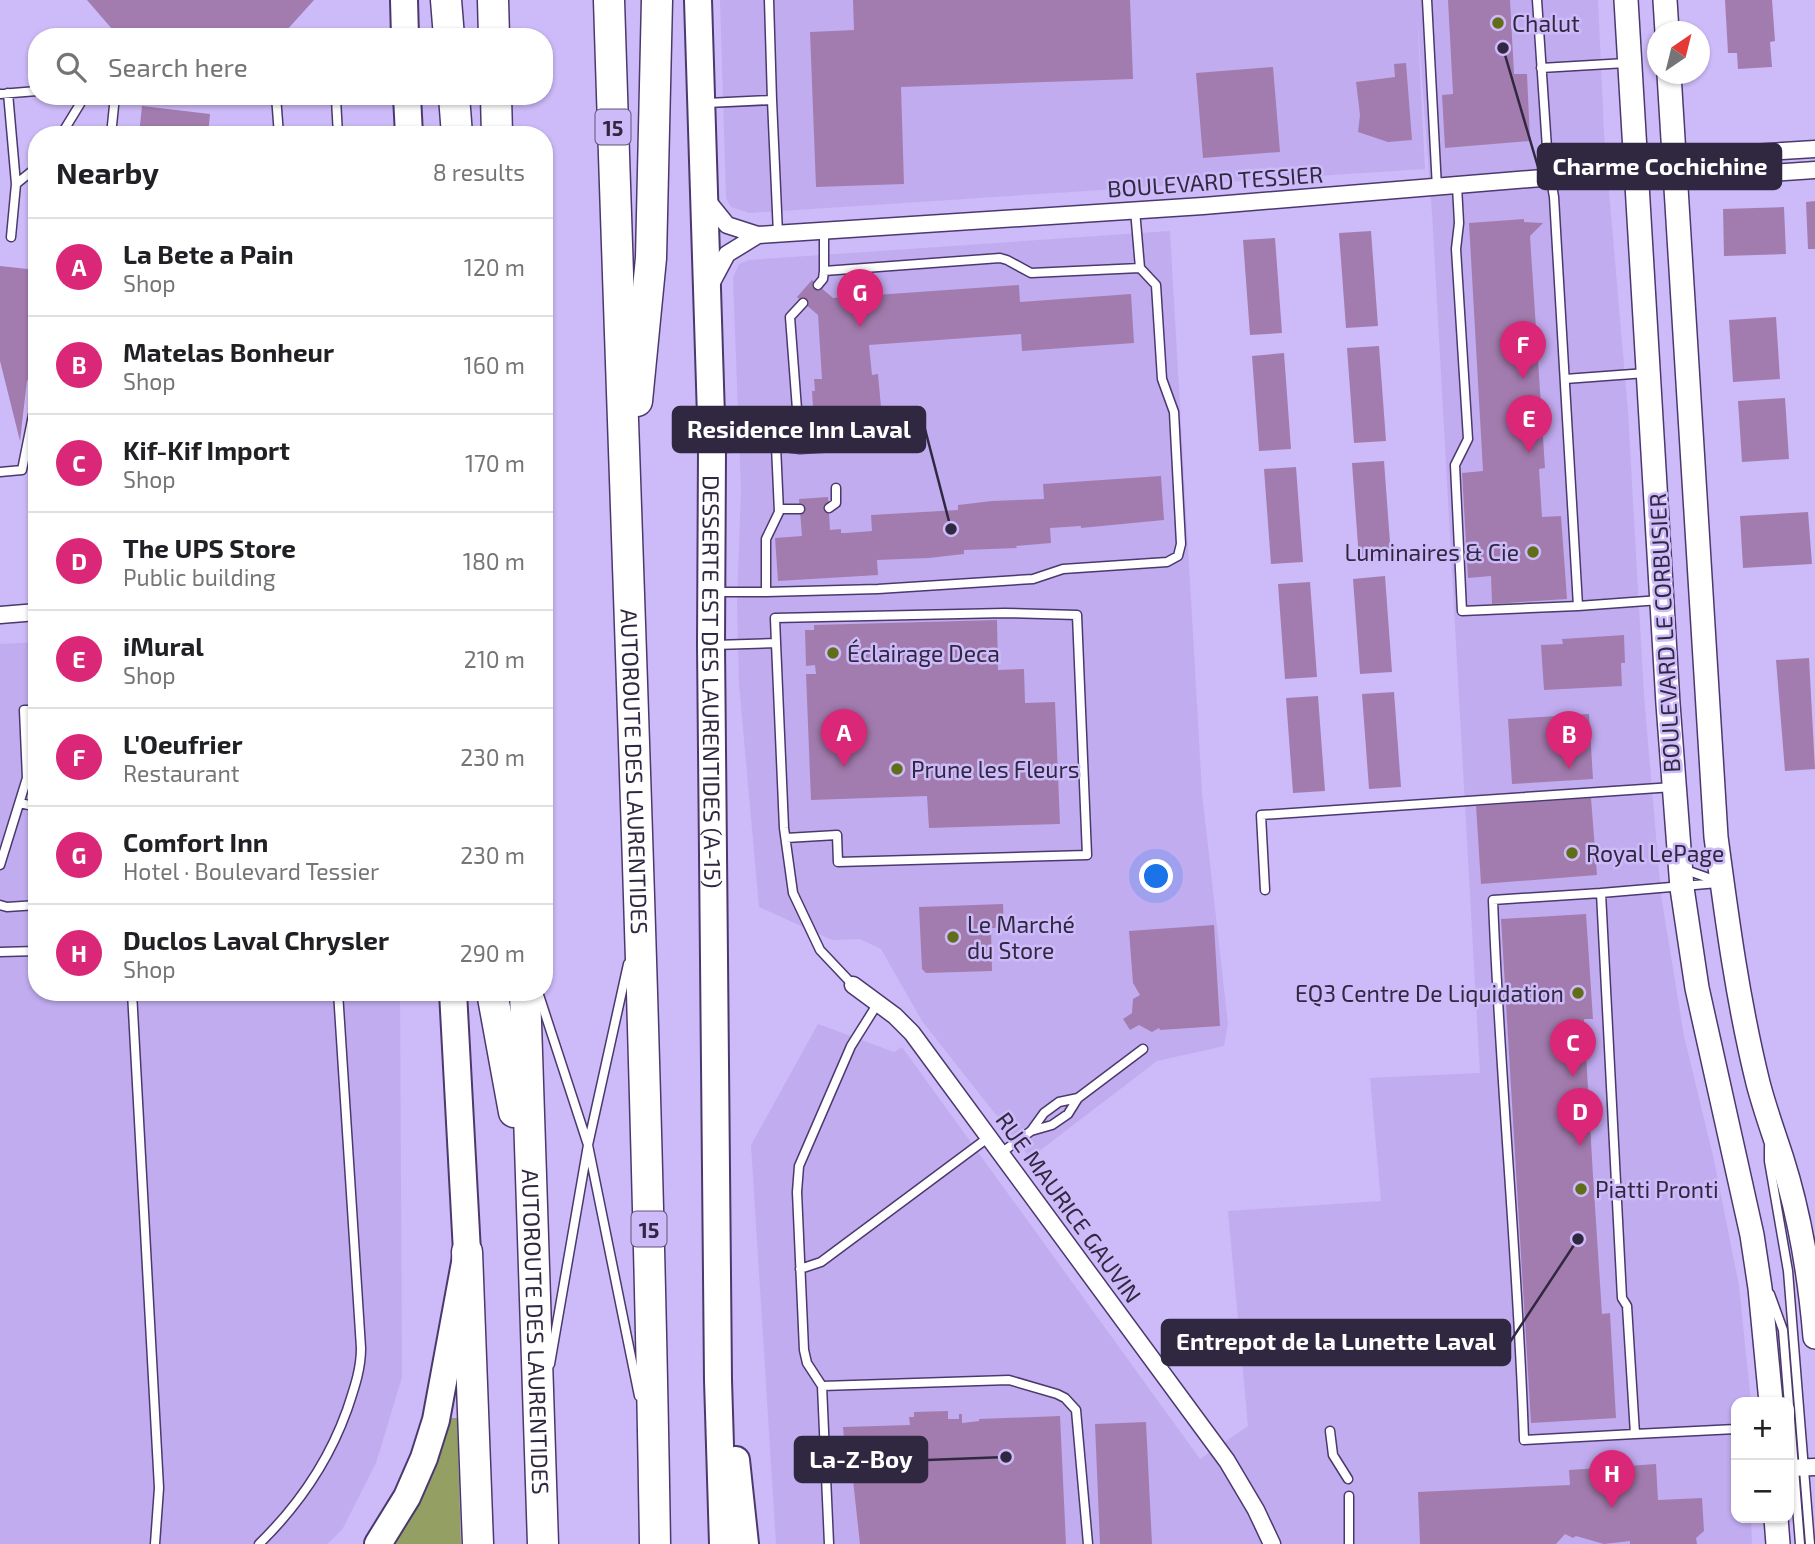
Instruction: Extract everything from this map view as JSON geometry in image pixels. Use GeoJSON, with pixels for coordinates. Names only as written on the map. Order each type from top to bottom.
{"type":"FeatureCollection","features":[{"type":"Feature","properties":{"kind":"highway"},"geometry":{"type":"LineString","coordinates":[[446,0],[448,28]]}},
{"type":"Feature","properties":{"kind":"highway"},"geometry":{"type":"LineString","coordinates":[[493,0],[494,28]]}},
{"type":"Feature","properties":{"kind":"highway","name":"AUTOROUTE DES LAURENTIDES"},"geometry":{"type":"LineString","coordinates":[[609,0],[640,914],[655,1544]]}},
{"type":"Feature","properties":{"kind":"highway"},"geometry":{"type":"LineString","coordinates":[[626,502],[651,258],[657,0]]}},
{"type":"Feature","properties":{"kind":"highway"},"geometry":{"type":"LineString","coordinates":[[455,105],[456,126]]}},
{"type":"Feature","properties":{"kind":"highway"},"geometry":{"type":"LineString","coordinates":[[496,105],[497,126]]}},
{"type":"Feature","properties":{"kind":"highway"},"geometry":{"type":"LineString","coordinates":[[494,1001],[532,1209]]}},
{"type":"Feature","properties":{"kind":"highway","name":"AUTOROUTE DES LAURENTIDES"},"geometry":{"type":"LineString","coordinates":[[525,1001],[543,1544]]}},
{"type":"Feature","properties":{"kind":"highway"},"geometry":{"type":"LineString","coordinates":[[467,1252],[478,1544]]}},
{"type":"Feature","properties":{"kind":"main road"},"geometry":{"type":"LineString","coordinates":[[404,0],[405,28]]}},
{"type":"Feature","properties":{"kind":"main road","name":"DESSERTE EST DES LAURENTIDES (A-15)"},"geometry":{"type":"LineString","coordinates":[[698,0],[712,449],[718,1280]]}},
{"type":"Feature","properties":{"kind":"main road"},"geometry":{"type":"LineString","coordinates":[[407,105],[409,126]]}},
{"type":"Feature","properties":{"kind":"main road"},"geometry":{"type":"LineString","coordinates":[[378,1544],[407,1497],[424,1458],[436,1420],[467,1252],[453,1001]]}},
{"type":"Feature","properties":{"kind":"main road"},"geometry":{"type":"LineString","coordinates":[[718,1280],[723,1544]]}},
{"type":"Feature","properties":{"kind":"main road"},"geometry":{"type":"LineString","coordinates":[[718,1280],[745,1544]]}},
{"type":"Feature","properties":{"kind":"street","name":"BOULEVARD LE CORBUSIER"},"geometry":{"type":"LineString","coordinates":[[1626,0],[1673,787],[1681,878],[1699,1000],[1746,1203],[1756,1259],[1770,1397]]}},
{"type":"Feature","properties":{"kind":"street"},"geometry":{"type":"LineString","coordinates":[[1665,0],[1666,21]]}},
{"type":"Feature","properties":{"kind":"street","name":"BOULEVARD LE CORBUSIER"},"geometry":{"type":"LineString","coordinates":[[1671,84],[1712,785],[1721,882],[1738,993],[1768,1123],[1782,1160],[1798,1222],[1815,1337]]}},
{"type":"Feature","properties":{"kind":"street","name":"BOULEVARD TESSIER"},"geometry":{"type":"LineString","coordinates":[[703,195],[727,225],[758,235],[1437,188],[1675,167],[1705,156],[1815,149]]}},
{"type":"Feature","properties":{"kind":"street","name":"BOULEVARD TESSIER"},"geometry":{"type":"LineString","coordinates":[[1675,167],[1699,178],[1815,170]]}},
{"type":"Feature","properties":{"kind":"street","name":"BOULEVARD TESSIER"},"geometry":{"type":"LineString","coordinates":[[706,293],[727,254],[758,235]]}},
{"type":"Feature","properties":{"kind":"street"},"geometry":{"type":"LineString","coordinates":[[0,615],[28,613]]}},
{"type":"Feature","properties":{"kind":"street","name":"RUE MAURICE GAUVIN"},"geometry":{"type":"LineString","coordinates":[[853,985],[895,1016],[912,1033],[1220,1451],[1251,1502],[1272,1544]]}},
{"type":"Feature","properties":{"kind":"street"},"geometry":{"type":"LineString","coordinates":[[1776,1523],[1778,1544]]}},
{"type":"Feature","properties":{"kind":"lane"},"geometry":{"type":"LineString","coordinates":[[769,0],[778,234]]}},
{"type":"Feature","properties":{"kind":"lane"},"geometry":{"type":"LineString","coordinates":[[1427,0],[1437,188]]}},
{"type":"Feature","properties":{"kind":"lane"},"geometry":{"type":"LineString","coordinates":[[1537,0],[1550,178],[1554,197],[1578,606]]}},
{"type":"Feature","properties":{"kind":"lane"},"geometry":{"type":"LineString","coordinates":[[1542,68],[1629,63]]}},
{"type":"Feature","properties":{"kind":"lane"},"geometry":{"type":"LineString","coordinates":[[11,237],[16,184],[4,94],[28,93]]}},
{"type":"Feature","properties":{"kind":"lane"},"geometry":{"type":"LineString","coordinates":[[701,103],[772,100]]}},
{"type":"Feature","properties":{"kind":"lane"},"geometry":{"type":"LineString","coordinates":[[67,126],[79,105]]}},
{"type":"Feature","properties":{"kind":"lane"},"geometry":{"type":"LineString","coordinates":[[112,126],[114,105]]}},
{"type":"Feature","properties":{"kind":"lane"},"geometry":{"type":"LineString","coordinates":[[277,105],[278,126]]}},
{"type":"Feature","properties":{"kind":"lane"},"geometry":{"type":"LineString","coordinates":[[336,105],[338,126]]}},
{"type":"Feature","properties":{"kind":"lane"},"geometry":{"type":"LineString","coordinates":[[16,184],[28,174]]}},
{"type":"Feature","properties":{"kind":"lane"},"geometry":{"type":"LineString","coordinates":[[1457,186],[1459,223],[1455,249],[1468,439],[1455,465],[1462,611],[1662,600]]}},
{"type":"Feature","properties":{"kind":"lane"},"geometry":{"type":"LineString","coordinates":[[713,592],[878,589],[1033,579],[1063,569],[1167,562],[1174,559],[1180,553],[1181,544],[1174,412],[1162,379],[1156,285],[1140,268],[1135,210]]}},
{"type":"Feature","properties":{"kind":"lane"},"geometry":{"type":"LineString","coordinates":[[818,285],[823,279],[824,271],[824,231]]}},
{"type":"Feature","properties":{"kind":"lane"},"geometry":{"type":"LineString","coordinates":[[824,271],[1000,258],[1031,273],[1140,268]]}},
{"type":"Feature","properties":{"kind":"lane"},"geometry":{"type":"LineString","coordinates":[[800,449],[790,317],[803,303]]}},
{"type":"Feature","properties":{"kind":"lane"},"geometry":{"type":"LineString","coordinates":[[1565,379],[1648,372]]}},
{"type":"Feature","properties":{"kind":"lane"},"geometry":{"type":"LineString","coordinates":[[712,449],[776,446],[800,449],[866,445],[885,437],[908,417]]}},
{"type":"Feature","properties":{"kind":"lane"},"geometry":{"type":"LineString","coordinates":[[0,472],[22,470],[28,438]]}},
{"type":"Feature","properties":{"kind":"lane"},"geometry":{"type":"LineString","coordinates":[[766,592],[766,539],[779,509],[776,446]]}},
{"type":"Feature","properties":{"kind":"lane"},"geometry":{"type":"LineString","coordinates":[[829,508],[836,503],[836,488]]}},
{"type":"Feature","properties":{"kind":"lane"},"geometry":{"type":"LineString","coordinates":[[779,509],[800,509]]}},
{"type":"Feature","properties":{"kind":"lane"},"geometry":{"type":"LineString","coordinates":[[786,838],[837,835],[838,862],[1087,855],[1077,615],[1005,613],[775,618],[786,838],[793,893],[820,950],[853,985]]}},
{"type":"Feature","properties":{"kind":"lane"},"geometry":{"type":"LineString","coordinates":[[712,645],[776,643]]}},
{"type":"Feature","properties":{"kind":"lane"},"geometry":{"type":"LineString","coordinates":[[0,866],[4,839],[20,803],[28,771],[24,710],[28,710]]}},
{"type":"Feature","properties":{"kind":"lane"},"geometry":{"type":"LineString","coordinates":[[1265,890],[1261,815],[1673,787]]}},
{"type":"Feature","properties":{"kind":"lane"},"geometry":{"type":"LineString","coordinates":[[20,803],[28,805]]}},
{"type":"Feature","properties":{"kind":"lane"},"geometry":{"type":"LineString","coordinates":[[1681,878],[1721,882]]}},
{"type":"Feature","properties":{"kind":"lane"},"geometry":{"type":"LineString","coordinates":[[1721,882],[1681,878],[1601,893],[1493,900],[1501,1078],[1524,1440],[1731,1429]]}},
{"type":"Feature","properties":{"kind":"lane"},"geometry":{"type":"LineString","coordinates":[[1601,893],[1616,1204],[1622,1298],[1628,1306],[1634,1434]]}},
{"type":"Feature","properties":{"kind":"lane"},"geometry":{"type":"LineString","coordinates":[[0,905],[28,906]]}},
{"type":"Feature","properties":{"kind":"lane"},"geometry":{"type":"LineString","coordinates":[[549,1373],[588,1145],[640,914]]}},
{"type":"Feature","properties":{"kind":"lane"},"geometry":{"type":"LineString","coordinates":[[0,952],[28,951]]}},
{"type":"Feature","properties":{"kind":"lane"},"geometry":{"type":"LineString","coordinates":[[132,1001],[159,1489],[155,1544]]}},
{"type":"Feature","properties":{"kind":"lane"},"geometry":{"type":"LineString","coordinates":[[259,1544],[295,1506],[328,1457],[346,1413],[359,1370],[361,1348],[339,1001]]}},
{"type":"Feature","properties":{"kind":"lane"},"geometry":{"type":"LineString","coordinates":[[541,1001],[588,1145],[640,1401]]}},
{"type":"Feature","properties":{"kind":"lane"},"geometry":{"type":"LineString","coordinates":[[829,1544],[822,1386],[806,1357],[797,1192],[799,1166],[851,1046],[878,1003]]}},
{"type":"Feature","properties":{"kind":"lane"},"geometry":{"type":"LineString","coordinates":[[1031,1131],[1052,1125],[1064,1117],[1078,1098],[1143,1049]]}},
{"type":"Feature","properties":{"kind":"lane"},"geometry":{"type":"LineString","coordinates":[[1001,1153],[1031,1131],[1044,1113],[1059,1102],[1078,1098]]}},
{"type":"Feature","properties":{"kind":"lane","name":"BOULEVARD LE CORBUSIER"},"geometry":{"type":"LineString","coordinates":[[1768,1123],[1769,1161],[1788,1271],[1800,1468],[1800,1544]]}},
{"type":"Feature","properties":{"kind":"lane"},"geometry":{"type":"LineString","coordinates":[[800,1269],[821,1262],[989,1137]]}},
{"type":"Feature","properties":{"kind":"lane","name":"BOULEVARD LE CORBUSIER"},"geometry":{"type":"LineString","coordinates":[[1756,1259],[1783,1329],[1810,1544]]}},
{"type":"Feature","properties":{"kind":"lane"},"geometry":{"type":"LineString","coordinates":[[822,1386],[1009,1380],[1065,1398],[1072,1404],[1078,1417],[1088,1544]]}},
{"type":"Feature","properties":{"kind":"lane"},"geometry":{"type":"LineString","coordinates":[[540,1426],[547,1386]]}},
{"type":"Feature","properties":{"kind":"lane"},"geometry":{"type":"LineString","coordinates":[[643,1415],[654,1469]]}},
{"type":"Feature","properties":{"kind":"lane"},"geometry":{"type":"LineString","coordinates":[[1330,1431],[1333,1455],[1348,1479]]}},
{"type":"Feature","properties":{"kind":"lane"},"geometry":{"type":"LineString","coordinates":[[1349,1496],[1349,1544]]}},
{"type":"Feature","properties":{"kind":"shaded area"},"geometry":{"type":"Polygon","coordinates":[[[720,0],[1598,0],[1604,133],[1628,412],[1644,696],[1661,895],[1684,1036],[1714,1160],[1739,1286],[1750,1397],[1731,1397],[1731,1523],[1751,1523],[1752,1544],[776,1544],[751,1145],[818,1024],[894,1052],[902,1047],[1200,1459],[1248,1426],[1228,1211],[1381,1201],[1370,1078],[1480,1073],[1432,213],[1417,14],[1425,169],[749,213],[731,207],[726,198],[720,0]]]}},
{"type":"Feature","properties":{"kind":"shaded area"},"geometry":{"type":"Polygon","coordinates":[[[1170,231],[1202,793],[1228,1024],[1224,1046],[1157,1061],[1030,1158],[922,1021],[881,949],[860,939],[832,940],[759,907],[739,684],[737,602],[741,490],[733,278],[739,264],[749,260],[1170,231]]]}},
{"type":"Feature","properties":{"kind":"shaded area"},"geometry":{"type":"Polygon","coordinates":[[[28,642],[28,1001],[400,1001],[402,1377],[376,1463],[342,1530],[327,1544],[0,1544],[0,644],[28,642]]]}},
{"type":"Feature","properties":{"kind":"green space"},"geometry":{"type":"Polygon","coordinates":[[[449,1418],[457,1418],[461,1544],[388,1544],[436,1460],[449,1418]]]}},
{"type":"Feature","properties":{"kind":"building"},"geometry":{"type":"Polygon","coordinates":[[[87,0],[314,0],[289,28],[111,28],[87,0]]]}},
{"type":"Feature","properties":{"kind":"building"},"geometry":{"type":"Polygon","coordinates":[[[853,0],[1130,0],[1133,79],[901,87],[904,184],[816,187],[810,32],[854,30],[853,0]]]}},
{"type":"Feature","properties":{"kind":"building"},"geometry":{"type":"Polygon","coordinates":[[[1448,0],[1510,0],[1514,74],[1527,74],[1530,141],[1445,148],[1442,95],[1453,94],[1448,0]]]}},
{"type":"Feature","properties":{"kind":"building"},"geometry":{"type":"Polygon","coordinates":[[[1725,0],[1772,0],[1775,41],[1770,42],[1772,67],[1738,69],[1737,53],[1728,53],[1725,0]]]}},
{"type":"Feature","properties":{"kind":"building"},"geometry":{"type":"Polygon","coordinates":[[[1406,63],[1412,140],[1388,142],[1358,132],[1360,115],[1356,82],[1395,77],[1394,64],[1406,63]]]}},
{"type":"Feature","properties":{"kind":"building"},"geometry":{"type":"Polygon","coordinates":[[[1273,67],[1280,152],[1203,158],[1196,73],[1273,67]]]}},
{"type":"Feature","properties":{"kind":"building"},"geometry":{"type":"Polygon","coordinates":[[[142,106],[210,114],[209,126],[140,126],[142,106]]]}},
{"type":"Feature","properties":{"kind":"building"},"geometry":{"type":"Polygon","coordinates":[[[1815,201],[1815,249],[1808,249],[1806,202],[1815,201]]]}},
{"type":"Feature","properties":{"kind":"building"},"geometry":{"type":"Polygon","coordinates":[[[1784,207],[1786,254],[1724,256],[1723,209],[1784,207]]]}},
{"type":"Feature","properties":{"kind":"building"},"geometry":{"type":"Polygon","coordinates":[[[1524,219],[1524,222],[1543,223],[1530,236],[1545,468],[1539,469],[1542,517],[1561,516],[1567,599],[1492,604],[1491,576],[1468,578],[1462,473],[1483,471],[1469,223],[1524,219]]]}},
{"type":"Feature","properties":{"kind":"building"},"geometry":{"type":"Polygon","coordinates":[[[1371,231],[1378,326],[1346,328],[1339,233],[1371,231]]]}},
{"type":"Feature","properties":{"kind":"building"},"geometry":{"type":"Polygon","coordinates":[[[1275,238],[1282,333],[1250,335],[1243,240],[1275,238]]]}},
{"type":"Feature","properties":{"kind":"building"},"geometry":{"type":"Polygon","coordinates":[[[0,266],[28,269],[28,380],[20,441],[0,361],[0,266]]]}},
{"type":"Feature","properties":{"kind":"building"},"geometry":{"type":"Polygon","coordinates":[[[812,280],[833,298],[1019,285],[1020,302],[1131,294],[1134,343],[1022,351],[1021,334],[869,345],[872,375],[878,374],[882,418],[871,419],[872,431],[863,432],[863,435],[818,436],[817,422],[814,423],[812,391],[815,391],[814,379],[822,379],[818,315],[797,297],[812,280]]]}},
{"type":"Feature","properties":{"kind":"building"},"geometry":{"type":"Polygon","coordinates":[[[1776,317],[1780,379],[1733,382],[1729,320],[1776,317]]]}},
{"type":"Feature","properties":{"kind":"building"},"geometry":{"type":"Polygon","coordinates":[[[1379,346],[1386,441],[1354,443],[1347,348],[1379,346]]]}},
{"type":"Feature","properties":{"kind":"building"},"geometry":{"type":"Polygon","coordinates":[[[1284,353],[1291,449],[1259,451],[1252,356],[1284,353]]]}},
{"type":"Feature","properties":{"kind":"building"},"geometry":{"type":"Polygon","coordinates":[[[1785,398],[1789,459],[1742,462],[1738,401],[1785,398]]]}},
{"type":"Feature","properties":{"kind":"building"},"geometry":{"type":"Polygon","coordinates":[[[1384,461],[1391,556],[1359,559],[1352,463],[1384,461]]]}},
{"type":"Feature","properties":{"kind":"building"},"geometry":{"type":"Polygon","coordinates":[[[1296,467],[1303,562],[1271,564],[1264,469],[1296,467]]]}},
{"type":"Feature","properties":{"kind":"building"},"geometry":{"type":"Polygon","coordinates":[[[1161,476],[1164,520],[1081,528],[1050,528],[1051,543],[1016,546],[1017,548],[964,550],[964,554],[929,558],[877,560],[878,575],[778,581],[775,538],[802,536],[799,499],[828,497],[830,530],[841,529],[841,533],[846,533],[872,531],[871,515],[958,510],[958,505],[1044,499],[1043,484],[1161,476]]]}},
{"type":"Feature","properties":{"kind":"building"},"geometry":{"type":"Polygon","coordinates":[[[1808,512],[1812,564],[1743,568],[1740,516],[1808,512]]]}},
{"type":"Feature","properties":{"kind":"building"},"geometry":{"type":"Polygon","coordinates":[[[1385,576],[1392,672],[1360,674],[1353,579],[1385,576]]]}},
{"type":"Feature","properties":{"kind":"building"},"geometry":{"type":"Polygon","coordinates":[[[1310,582],[1317,677],[1285,679],[1278,584],[1310,582]]]}},
{"type":"Feature","properties":{"kind":"building"},"geometry":{"type":"Polygon","coordinates":[[[997,620],[998,670],[1024,669],[1025,703],[1055,702],[1060,824],[929,828],[927,796],[811,800],[806,674],[816,674],[815,665],[806,666],[805,630],[814,630],[814,625],[997,620]]]}},
{"type":"Feature","properties":{"kind":"building"},"geometry":{"type":"Polygon","coordinates":[[[1624,635],[1622,686],[1544,690],[1541,645],[1563,644],[1562,639],[1624,635]]]}},
{"type":"Feature","properties":{"kind":"building"},"geometry":{"type":"Polygon","coordinates":[[[1809,658],[1815,769],[1785,771],[1776,660],[1809,658]]]}},
{"type":"Feature","properties":{"kind":"building"},"geometry":{"type":"Polygon","coordinates":[[[1394,692],[1401,787],[1369,789],[1362,694],[1394,692]]]}},
{"type":"Feature","properties":{"kind":"building"},"geometry":{"type":"Polygon","coordinates":[[[1318,696],[1325,791],[1293,793],[1286,698],[1318,696]]]}},
{"type":"Feature","properties":{"kind":"building"},"geometry":{"type":"Polygon","coordinates":[[[1589,714],[1593,779],[1512,784],[1508,719],[1589,714]]]}},
{"type":"Feature","properties":{"kind":"building"},"geometry":{"type":"Polygon","coordinates":[[[1591,798],[1597,875],[1481,884],[1476,806],[1591,798]]]}},
{"type":"Feature","properties":{"kind":"building"},"geometry":{"type":"Polygon","coordinates":[[[1003,904],[1004,928],[991,928],[992,971],[926,973],[922,969],[919,907],[1003,904]]]}},
{"type":"Feature","properties":{"kind":"building"},"geometry":{"type":"Polygon","coordinates":[[[1586,914],[1593,1019],[1584,1019],[1593,1176],[1602,1314],[1610,1313],[1616,1418],[1531,1423],[1501,919],[1586,914]]]}},
{"type":"Feature","properties":{"kind":"building"},"geometry":{"type":"Polygon","coordinates":[[[1214,925],[1220,1026],[1159,1028],[1152,1032],[1139,1025],[1130,1030],[1123,1019],[1132,1013],[1133,999],[1140,995],[1133,983],[1129,931],[1214,925]]]}},
{"type":"Feature","properties":{"kind":"building"},"geometry":{"type":"Polygon","coordinates":[[[948,1411],[948,1419],[959,1419],[959,1414],[962,1414],[962,1423],[979,1419],[1060,1416],[1066,1544],[860,1544],[853,1480],[847,1480],[843,1427],[910,1425],[909,1417],[914,1417],[914,1412],[948,1411]]]}},
{"type":"Feature","properties":{"kind":"building"},"geometry":{"type":"Polygon","coordinates":[[[1146,1422],[1152,1544],[1100,1544],[1095,1424],[1146,1422]]]}},
{"type":"Feature","properties":{"kind":"building"},"geometry":{"type":"Polygon","coordinates":[[[1656,1464],[1658,1500],[1702,1498],[1704,1531],[1696,1538],[1697,1544],[1630,1544],[1630,1541],[1604,1544],[1565,1534],[1556,1544],[1420,1544],[1418,1492],[1570,1485],[1569,1470],[1656,1464]]]}},
{"type":"Feature","properties":{"kind":"place","name":"Chalut"},"geometry":{"type":"Point","coordinates":[1498,23]}},
{"type":"Feature","properties":{"kind":"place","name":"Charme Cochichine"},"geometry":{"type":"Point","coordinates":[1503,48]}},
{"type":"Feature","properties":{"kind":"place","name":"Comfort Inn"},"geometry":{"type":"Point","coordinates":[860,327]}},
{"type":"Feature","properties":{"kind":"place","name":"L'Oeufrier"},"geometry":{"type":"Point","coordinates":[1523,379]}},
{"type":"Feature","properties":{"kind":"place","name":"iMural"},"geometry":{"type":"Point","coordinates":[1529,453]}},
{"type":"Feature","properties":{"kind":"place","name":"Residence Inn Laval"},"geometry":{"type":"Point","coordinates":[951,529]}},
{"type":"Feature","properties":{"kind":"place","name":"Luminaires & Cie"},"geometry":{"type":"Point","coordinates":[1533,552]}},
{"type":"Feature","properties":{"kind":"place","name":"Éclairage Deca"},"geometry":{"type":"Point","coordinates":[833,653]}},
{"type":"Feature","properties":{"kind":"place","name":"La Bete a Pain"},"geometry":{"type":"Point","coordinates":[844,767]}},
{"type":"Feature","properties":{"kind":"place","name":"Prune les Fleurs"},"geometry":{"type":"Point","coordinates":[897,769]}},
{"type":"Feature","properties":{"kind":"place","name":"Matelas Bonheur"},"geometry":{"type":"Point","coordinates":[1569,769]}},
{"type":"Feature","properties":{"kind":"place","name":"Royal LePage"},"geometry":{"type":"Point","coordinates":[1572,853]}},
{"type":"Feature","properties":{"kind":"place","name":"Le Marché du Store"},"geometry":{"type":"Point","coordinates":[953,937]}},
{"type":"Feature","properties":{"kind":"place","name":"EQ3 Centre De Liquidation"},"geometry":{"type":"Point","coordinates":[1578,993]}},
{"type":"Feature","properties":{"kind":"place","name":"Kif-Kif Import"},"geometry":{"type":"Point","coordinates":[1573,1077]}},
{"type":"Feature","properties":{"kind":"place","name":"The UPS Store"},"geometry":{"type":"Point","coordinates":[1580,1146]}},
{"type":"Feature","properties":{"kind":"place","name":"Piatti Pronti"},"geometry":{"type":"Point","coordinates":[1581,1189]}},
{"type":"Feature","properties":{"kind":"place","name":"Entrepot de la Lunette Laval"},"geometry":{"type":"Point","coordinates":[1578,1239]}},
{"type":"Feature","properties":{"kind":"place","name":"La-Z-Boy"},"geometry":{"type":"Point","coordinates":[1006,1457]}},
{"type":"Feature","properties":{"kind":"place","name":"Duclos Laval Chrysler"},"geometry":{"type":"Point","coordinates":[1612,1508]}}]}
